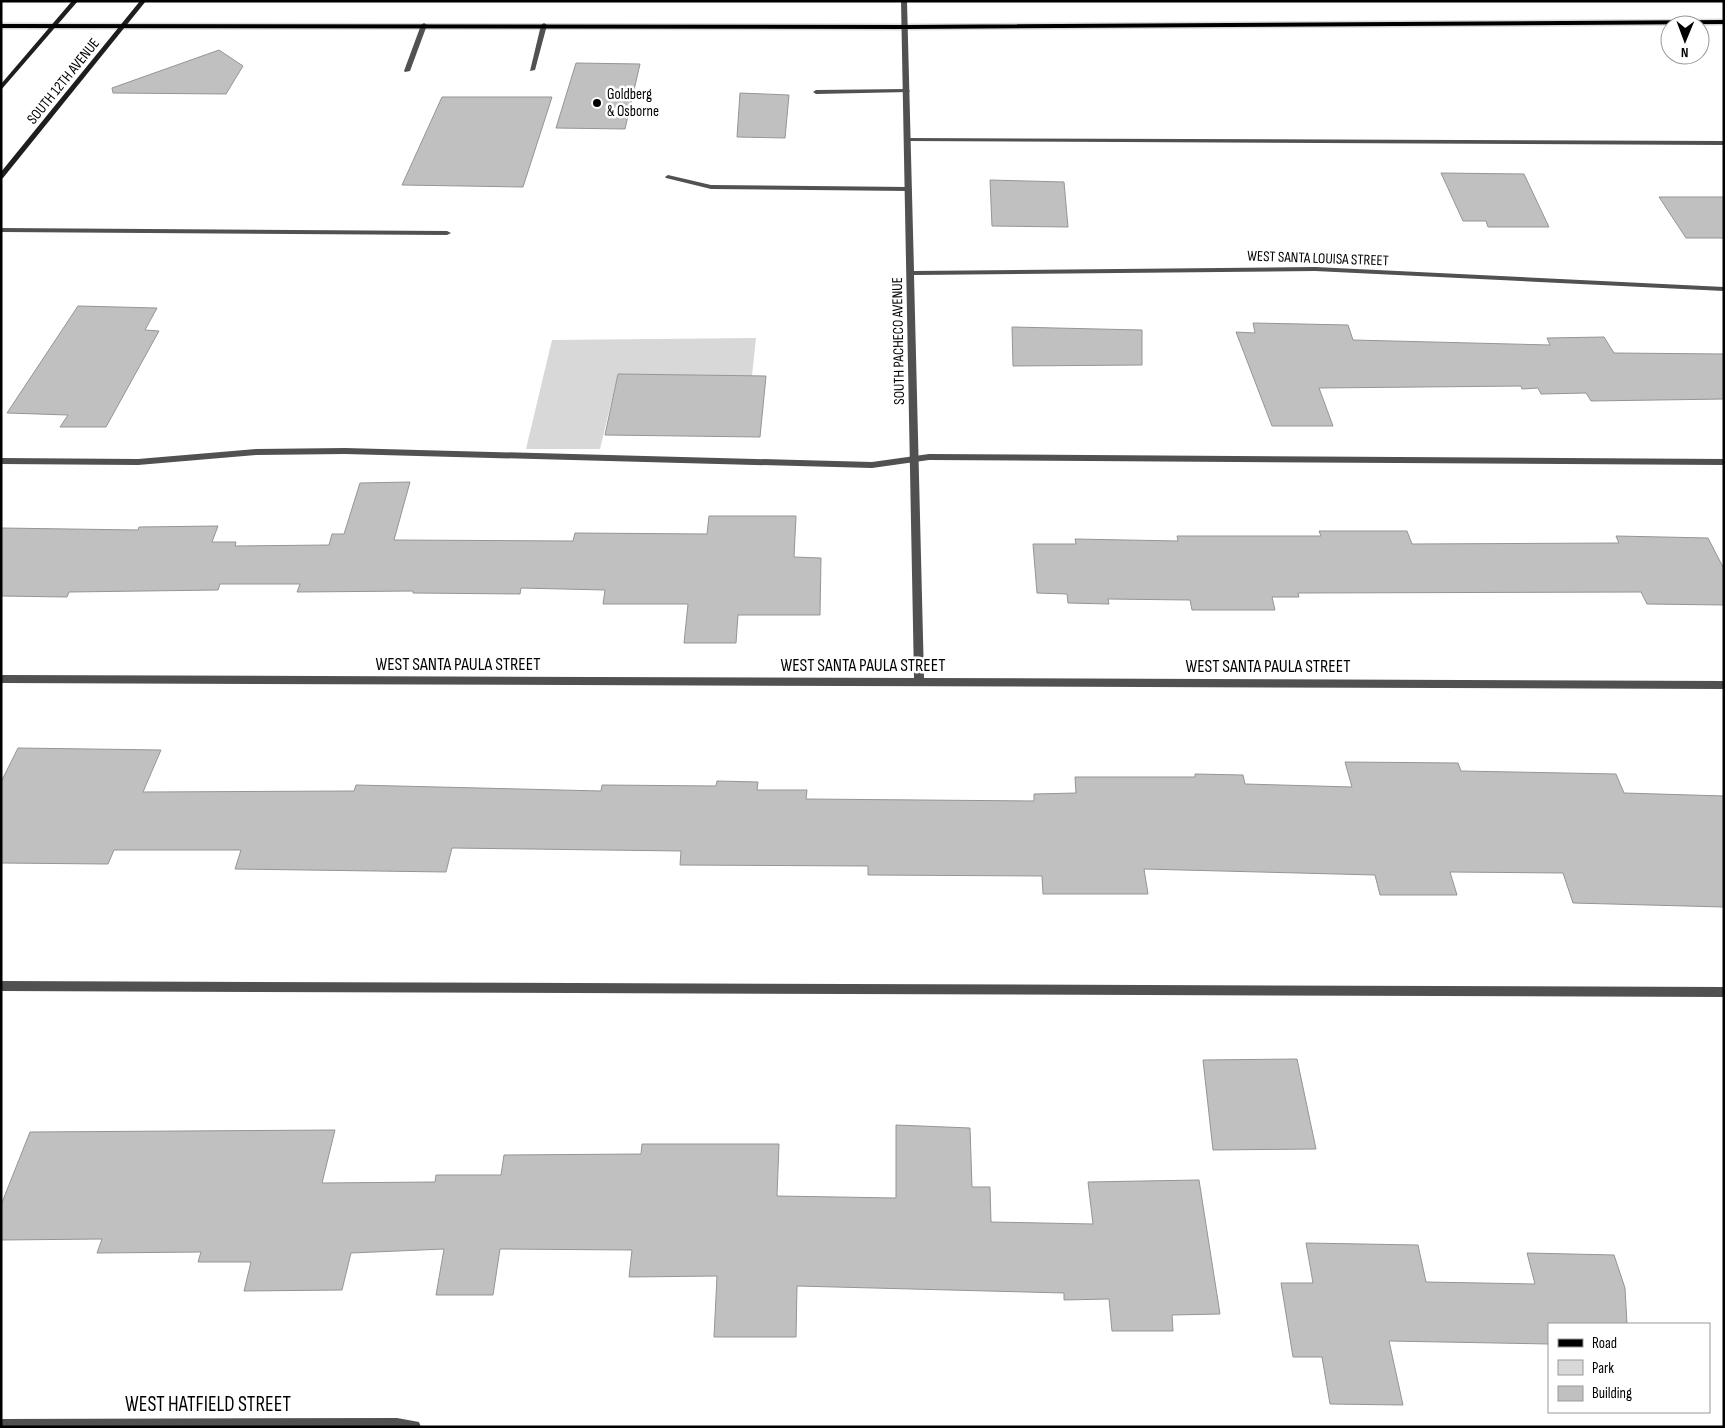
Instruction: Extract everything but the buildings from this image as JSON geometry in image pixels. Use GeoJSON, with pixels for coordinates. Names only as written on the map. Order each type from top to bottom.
{"type":"FeatureCollection","features":[{"type":"Feature","properties":{"kind":"main road"},"geometry":{"type":"LineString","coordinates":[[1,88],[75,1]]}},
{"type":"Feature","properties":{"kind":"main road","name":"SOUTH 12TH AVENUE"},"geometry":{"type":"LineString","coordinates":[[1,177],[125,26],[143,1]]}},
{"type":"Feature","properties":{"kind":"main road"},"geometry":{"type":"LineString","coordinates":[[1,26],[424,24],[906,27],[1724,22]]}},
{"type":"Feature","properties":{"kind":"street","name":"SOUTH PACHECO AVENUE"},"geometry":{"type":"LineString","coordinates":[[904,1],[919,681]]}},
{"type":"Feature","properties":{"kind":"street"},"geometry":{"type":"LineString","coordinates":[[407,71],[424,24]]}},
{"type":"Feature","properties":{"kind":"street"},"geometry":{"type":"LineString","coordinates":[[532,70],[544,25]]}},
{"type":"Feature","properties":{"kind":"street"},"geometry":{"type":"LineString","coordinates":[[816,92],[907,91]]}},
{"type":"Feature","properties":{"kind":"street"},"geometry":{"type":"LineString","coordinates":[[908,139],[1724,143]]}},
{"type":"Feature","properties":{"kind":"street"},"geometry":{"type":"LineString","coordinates":[[668,177],[711,188],[909,189]]}},
{"type":"Feature","properties":{"kind":"street"},"geometry":{"type":"LineString","coordinates":[[1,230],[447,233]]}},
{"type":"Feature","properties":{"kind":"street","name":"WEST SANTA LOUISA STREET"},"geometry":{"type":"LineString","coordinates":[[911,273],[1315,269],[1724,289]]}},
{"type":"Feature","properties":{"kind":"street"},"geometry":{"type":"LineString","coordinates":[[1,461],[138,462],[256,452],[325,451],[872,465],[929,456],[1724,462]]}},
{"type":"Feature","properties":{"kind":"street","name":"WEST SANTA PAULA STREET"},"geometry":{"type":"LineString","coordinates":[[1,679],[1724,685]]}},
{"type":"Feature","properties":{"kind":"street"},"geometry":{"type":"LineString","coordinates":[[1,986],[1724,992]]}},
{"type":"Feature","properties":{"kind":"street","name":"WEST HATFIELD STREET"},"geometry":{"type":"LineString","coordinates":[[1,1426],[397,1425],[414,1427]]}},
{"type":"Feature","properties":{"kind":"green space"},"geometry":{"type":"Polygon","coordinates":[[[756,338],[752,376],[618,374],[600,449],[526,449],[552,340],[756,338]]]}},
{"type":"Feature","properties":{"kind":"place","name":"Goldberg & Osborne"},"geometry":{"type":"Point","coordinates":[597,103]}}]}
